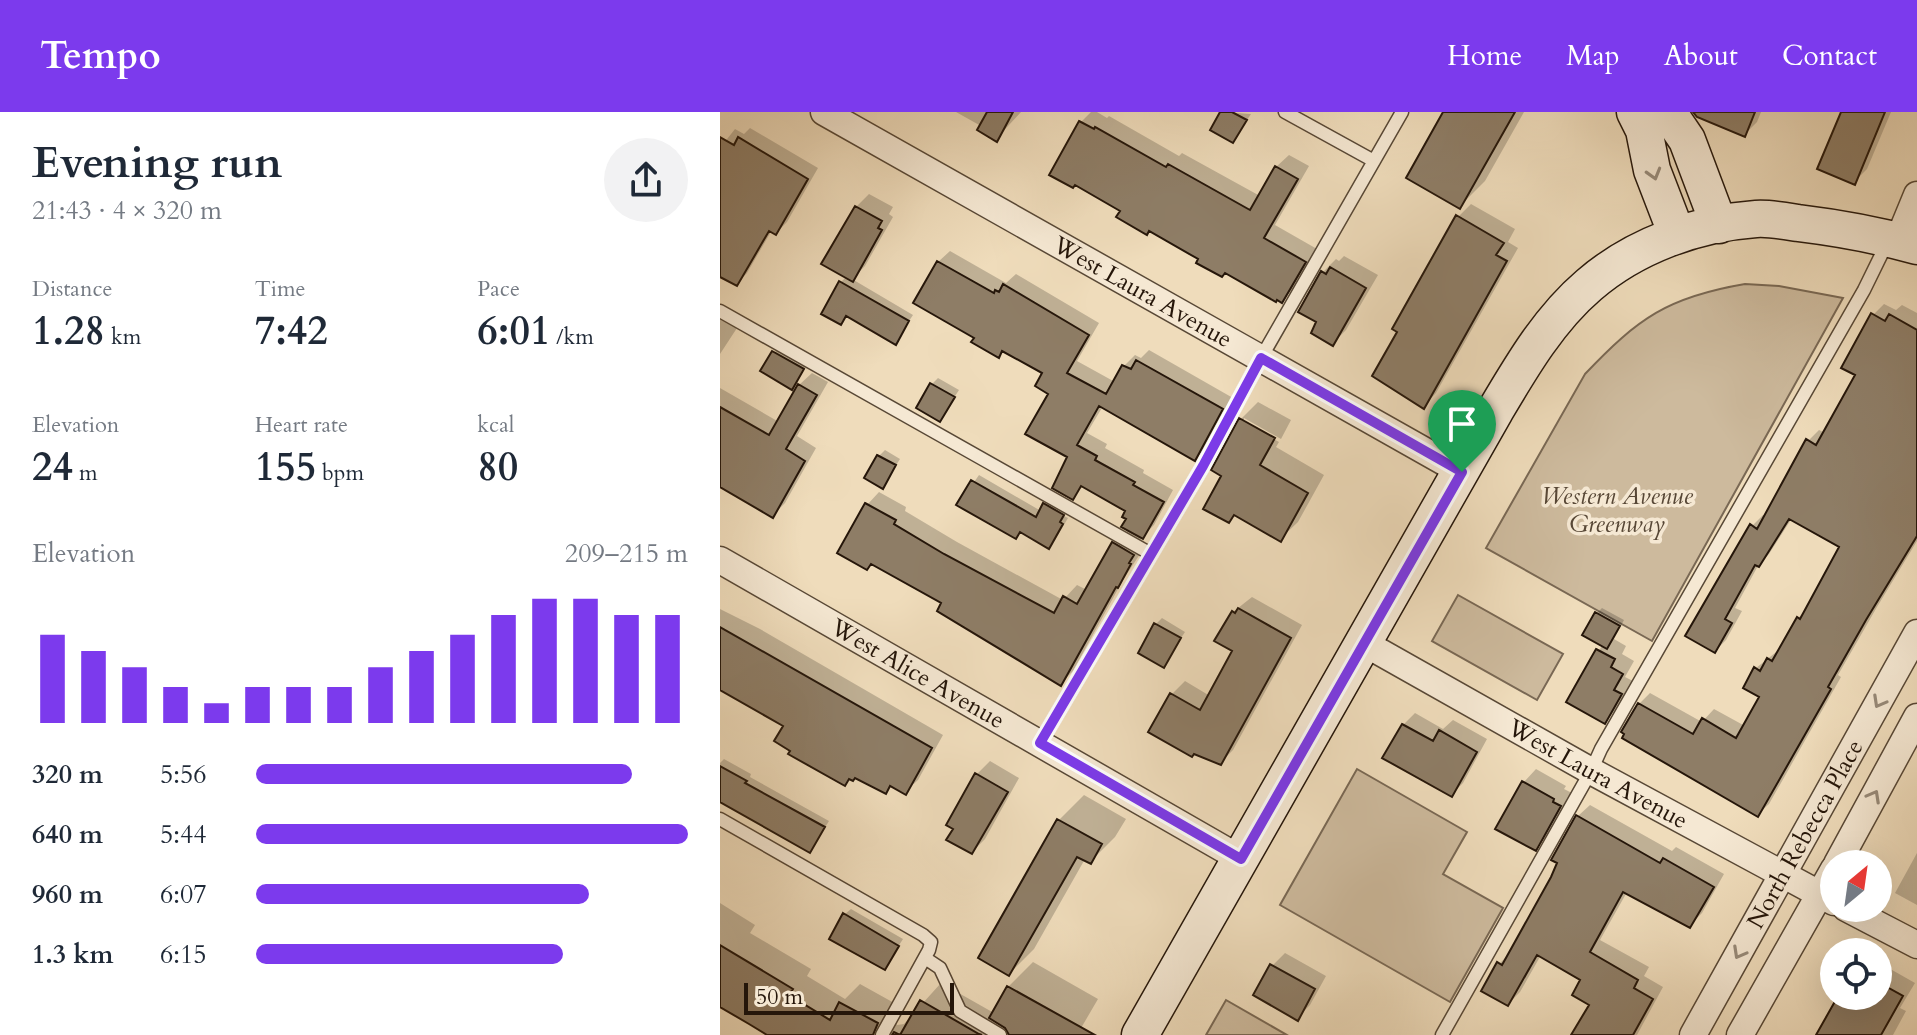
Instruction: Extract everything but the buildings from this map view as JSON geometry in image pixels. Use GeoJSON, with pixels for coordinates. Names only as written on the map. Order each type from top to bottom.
{"type":"FeatureCollection","features":[{"type":"Feature","properties":{"kind":"main road"},"geometry":{"type":"LineString","coordinates":[[1635,112],[1644,130],[1652,170],[1699,230]]}},
{"type":"Feature","properties":{"kind":"main road"},"geometry":{"type":"LineString","coordinates":[[1669,112],[1687,140],[1699,230]]}},
{"type":"Feature","properties":{"kind":"main road"},"geometry":{"type":"LineString","coordinates":[[1140,1035],[1511,384],[1560,314],[1588,285],[1616,265],[1645,248],[1699,230],[1758,218],[1841,228],[1901,242]]}},
{"type":"Feature","properties":{"kind":"street","name":"West Laura Avenue"},"geometry":{"type":"LineString","coordinates":[[824,112],[1462,472]]}},
{"type":"Feature","properties":{"kind":"street"},"geometry":{"type":"LineString","coordinates":[[1901,242],[1917,195]]}},
{"type":"Feature","properties":{"kind":"street","name":"West Alice Avenue"},"geometry":{"type":"LineString","coordinates":[[720,560],[1241,859]]}},
{"type":"Feature","properties":{"kind":"street","name":"North Rebecca Place"},"geometry":{"type":"LineString","coordinates":[[1693,1035],[1917,633]]}},
{"type":"Feature","properties":{"kind":"street","name":"West Laura Avenue"},"geometry":{"type":"LineString","coordinates":[[1364,643],[1591,771],[1820,894]]}},
{"type":"Feature","properties":{"kind":"street","name":"North Rebecca Place"},"geometry":{"type":"LineString","coordinates":[[1844,850],[1917,717]]}},
{"type":"Feature","properties":{"kind":"street","name":"North Rebecca Place"},"geometry":{"type":"LineString","coordinates":[[1740,1035],[1820,909]]}},
{"type":"Feature","properties":{"kind":"street"},"geometry":{"type":"LineString","coordinates":[[1873,922],[1917,945]]}},
{"type":"Feature","properties":{"kind":"lane"},"geometry":{"type":"LineString","coordinates":[[1285,112],[1374,161]]}},
{"type":"Feature","properties":{"kind":"lane"},"geometry":{"type":"LineString","coordinates":[[1040,743],[1203,466],[1402,112]]}},
{"type":"Feature","properties":{"kind":"lane"},"geometry":{"type":"LineString","coordinates":[[1442,1035],[1601,749],[1864,290],[1901,242]]}},
{"type":"Feature","properties":{"kind":"lane"},"geometry":{"type":"LineString","coordinates":[[720,311],[1151,554]]}},
{"type":"Feature","properties":{"kind":"lane"},"geometry":{"type":"LineString","coordinates":[[720,819],[931,942],[882,1035]]}},
{"type":"Feature","properties":{"kind":"lane"},"geometry":{"type":"LineString","coordinates":[[925,958],[940,968],[960,1011],[1000,1035]]}},
{"type":"Feature","properties":{"kind":"green space","name":"Western Avenue Greenway"},"geometry":{"type":"Polygon","coordinates":[[[1745,284],[1779,286],[1843,298],[1652,641],[1486,548],[1585,374],[1622,338],[1656,313],[1695,296],[1745,284]]]}},
{"type":"Feature","properties":{"kind":"green space"},"geometry":{"type":"Polygon","coordinates":[[[1458,595],[1563,654],[1537,700],[1432,641],[1458,595]]]}},
{"type":"Feature","properties":{"kind":"green space"},"geometry":{"type":"Polygon","coordinates":[[[1357,769],[1467,832],[1443,874],[1503,908],[1450,1002],[1280,905],[1357,769]]]}},
{"type":"Feature","properties":{"kind":"green space"},"geometry":{"type":"Polygon","coordinates":[[[1226,1000],[1287,1035],[1206,1035],[1226,1000]]]}},
{"type":"Feature","properties":{"kind":"route"},"geometry":{"type":"LineString","coordinates":[[1261,358],[1462,472],[1241,859],[1040,743],[1203,466],[1261,358]]}}]}
